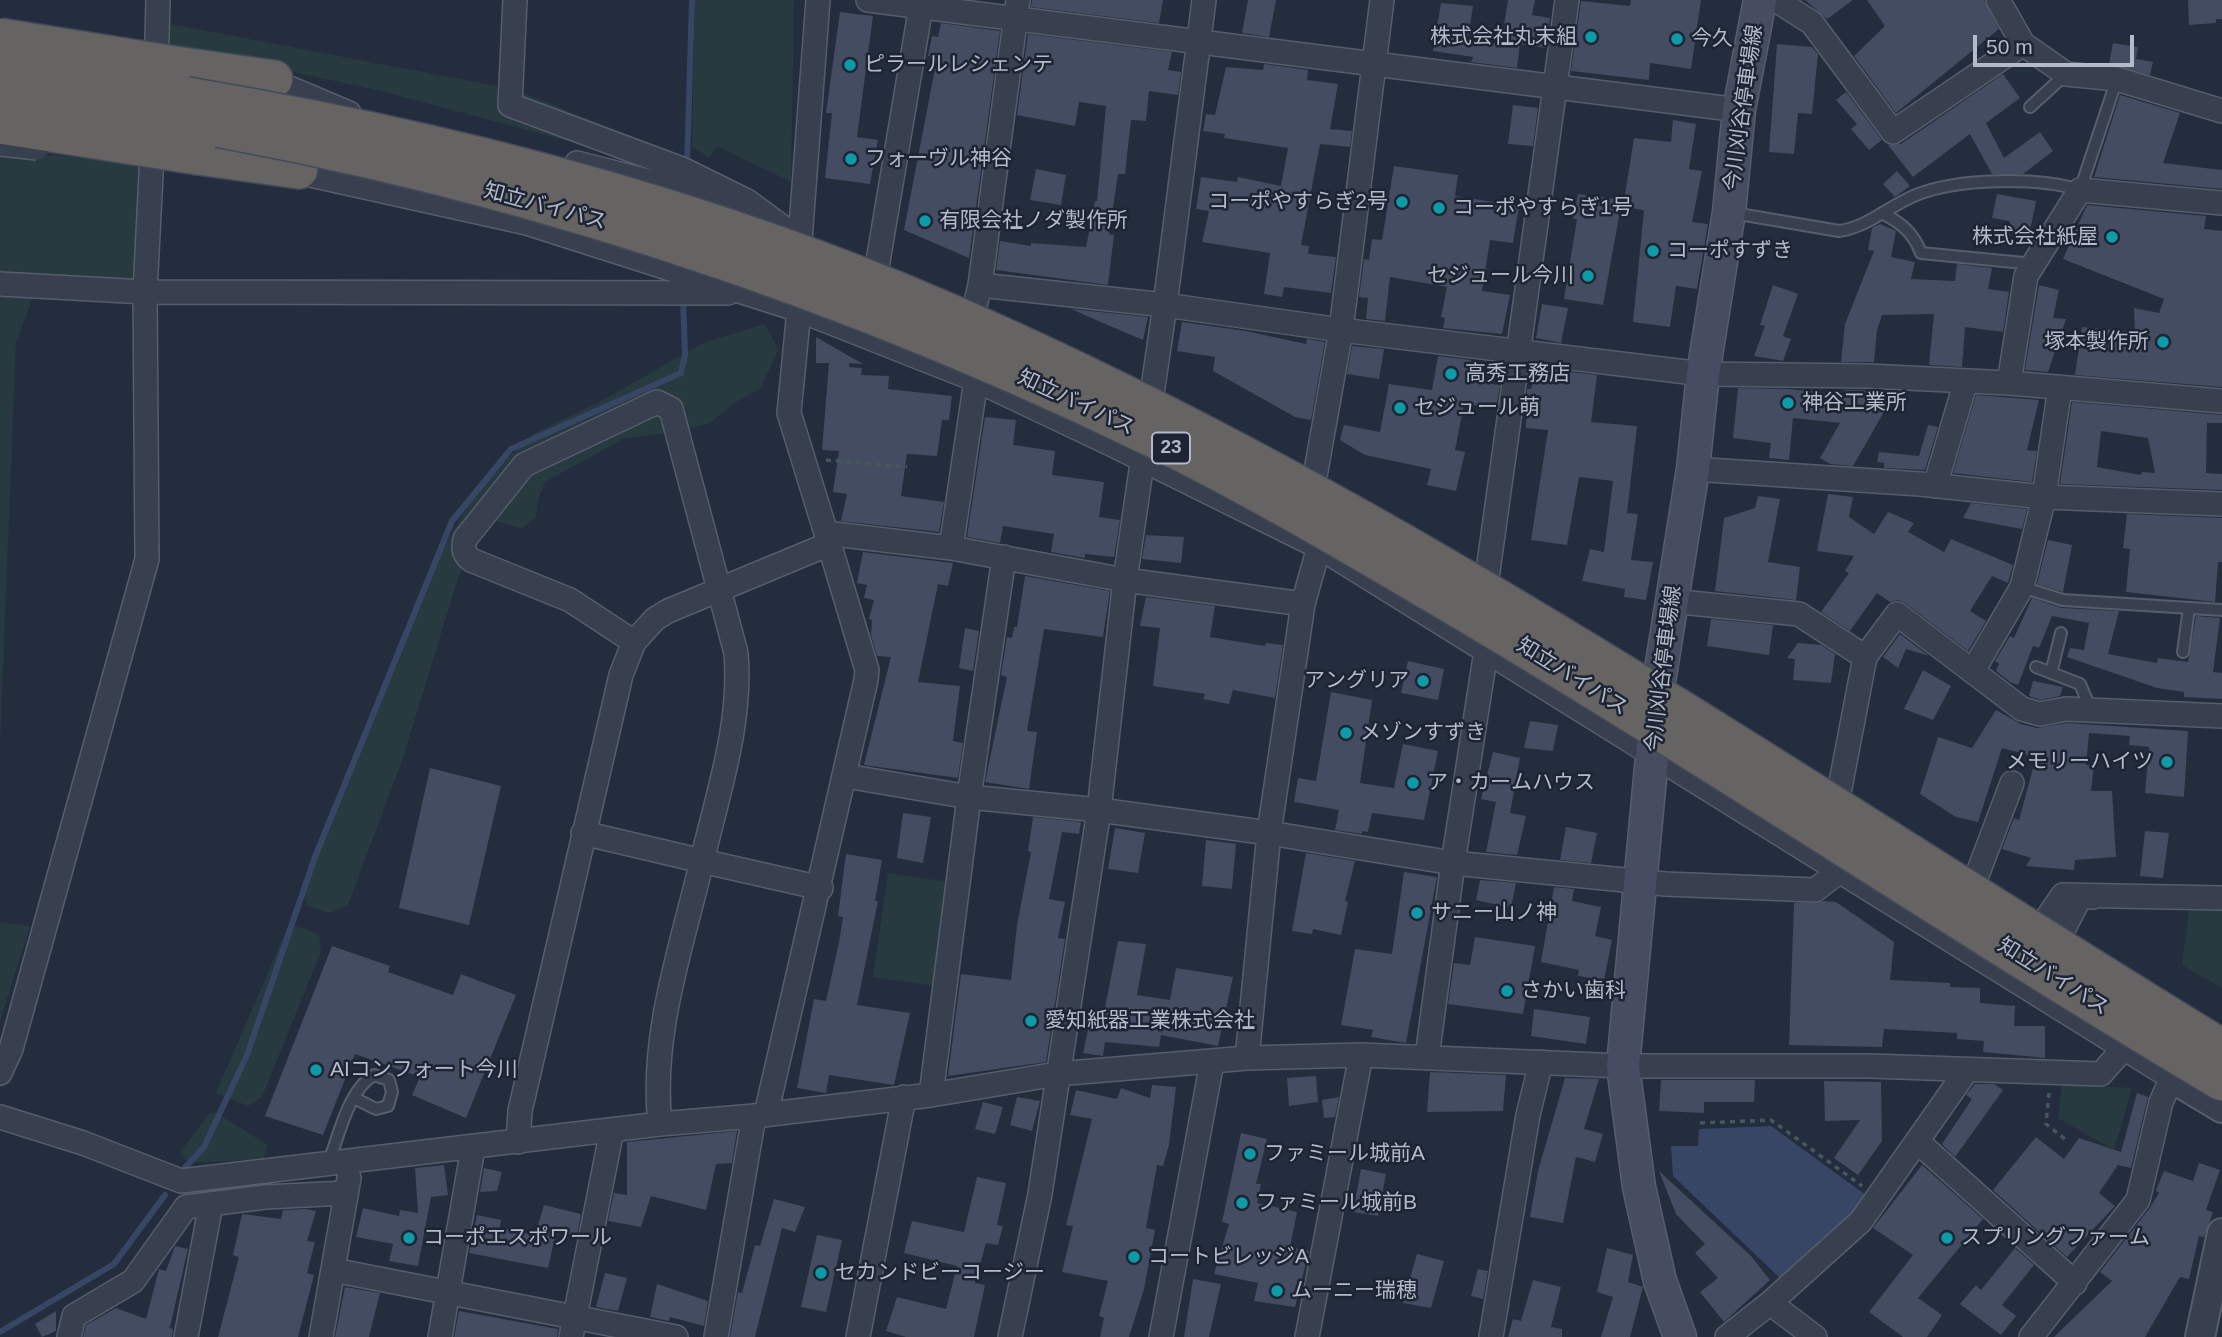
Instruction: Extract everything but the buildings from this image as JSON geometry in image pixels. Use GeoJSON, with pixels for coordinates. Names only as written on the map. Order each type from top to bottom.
{"type":"FeatureCollection","features":[{"type":"Feature","properties":{"kind":"highway"},"geometry":{"type":"LineString","coordinates":[[0,37],[274,79]]}},
{"type":"Feature","properties":{"kind":"highway","name":"知立バイパス"},"geometry":{"type":"LineString","coordinates":[[0,68],[260,108],[555,174],[770,243],[947,311],[1089,375],[1237,449],[1447,568],[1710,728],[2222,1048]]}},
{"type":"Feature","properties":{"kind":"highway","name":"知立バイパス"},"geometry":{"type":"LineString","coordinates":[[0,97],[176,122],[314,147],[584,216],[761,271],[892,322],[1044,388],[1219,473],[1514,641],[2222,1082]]}},
{"type":"Feature","properties":{"kind":"highway"},"geometry":{"type":"LineString","coordinates":[[0,125],[196,161],[299,170]]}},
{"type":"Feature","properties":{"kind":"main road","name":"今川刈谷停車場線"},"geometry":{"type":"LineString","coordinates":[[1680,1337],[1660,1281],[1639,1187],[1623,1066],[1659,682],[1693,469],[1703,374],[1729,212],[1739,110],[1760,0]]}},
{"type":"Feature","properties":{"kind":"street"},"geometry":{"type":"LineString","coordinates":[[0,1073],[11,1049],[147,559],[145,292],[158,0]]}},
{"type":"Feature","properties":{"kind":"street"},"geometry":{"type":"LineString","coordinates":[[515,0],[510,105],[682,169],[747,201],[800,240]]}},
{"type":"Feature","properties":{"kind":"street"},"geometry":{"type":"LineString","coordinates":[[800,240],[818,0]]}},
{"type":"Feature","properties":{"kind":"street"},"geometry":{"type":"LineString","coordinates":[[868,0],[1017,10],[1198,43],[1739,110]]}},
{"type":"Feature","properties":{"kind":"street"},"geometry":{"type":"LineString","coordinates":[[1010,1337],[1040,1195],[1099,810],[1125,580],[1165,304],[1204,0]]}},
{"type":"Feature","properties":{"kind":"street"},"geometry":{"type":"LineString","coordinates":[[1314,482],[1341,330],[1382,0]]}},
{"type":"Feature","properties":{"kind":"street"},"geometry":{"type":"LineString","coordinates":[[1487,578],[1567,0]]}},
{"type":"Feature","properties":{"kind":"street"},"geometry":{"type":"LineString","coordinates":[[1776,0],[1812,23],[1893,132],[2023,44]]}},
{"type":"Feature","properties":{"kind":"street"},"geometry":{"type":"LineString","coordinates":[[1998,0],[2023,44],[2066,74],[2117,79],[2222,111]]}},
{"type":"Feature","properties":{"kind":"street"},"geometry":{"type":"LineString","coordinates":[[876,273],[921,3]]}},
{"type":"Feature","properties":{"kind":"street"},"geometry":{"type":"LineString","coordinates":[[973,315],[980,285],[1017,10]]}},
{"type":"Feature","properties":{"kind":"street"},"geometry":{"type":"LineString","coordinates":[[0,20],[80,33],[274,79],[340,111],[480,139],[667,186],[973,315],[1152,397],[1314,482],[1487,578],[1659,682],[1838,797],[1976,878],[2222,1030]]}},
{"type":"Feature","properties":{"kind":"street"},"geometry":{"type":"LineString","coordinates":[[0,144],[196,161]]}},
{"type":"Feature","properties":{"kind":"street"},"geometry":{"type":"LineString","coordinates":[[299,170],[527,223],[799,310],[976,380],[1143,460],[1319,547],[1654,754],[1733,807],[2222,1108]]}},
{"type":"Feature","properties":{"kind":"street"},"geometry":{"type":"LineString","coordinates":[[2009,383],[2026,276],[2080,190],[2222,203]]}},
{"type":"Feature","properties":{"kind":"street"},"geometry":{"type":"LineString","coordinates":[[0,284],[145,292],[749,293]]}},
{"type":"Feature","properties":{"kind":"street"},"geometry":{"type":"LineString","coordinates":[[980,285],[1165,304],[1341,330],[1703,374],[2009,383],[2222,401]]}},
{"type":"Feature","properties":{"kind":"street"},"geometry":{"type":"LineString","coordinates":[[716,1337],[760,1115],[821,888],[867,670],[789,413],[799,310]]}},
{"type":"Feature","properties":{"kind":"street"},"geometry":{"type":"LineString","coordinates":[[951,548],[976,380]]}},
{"type":"Feature","properties":{"kind":"street"},"geometry":{"type":"LineString","coordinates":[[1935,486],[1966,381]]}},
{"type":"Feature","properties":{"kind":"street"},"geometry":{"type":"LineString","coordinates":[[1974,669],[2022,587],[2044,497],[2060,387]]}},
{"type":"Feature","properties":{"kind":"street"},"geometry":{"type":"LineString","coordinates":[[634,642],[570,600],[464,555],[465,539],[516,472],[532,460],[657,402],[671,409],[679,449],[736,653],[738,691],[732,732],[660,1042],[656,1082],[660,1124]]}},
{"type":"Feature","properties":{"kind":"street"},"geometry":{"type":"LineString","coordinates":[[1693,469],[1935,486],[2044,497],[2222,504]]}},
{"type":"Feature","properties":{"kind":"street"},"geometry":{"type":"LineString","coordinates":[[518,1142],[520,1111],[621,675],[634,642],[655,619],[827,539],[951,548],[1125,580],[1303,604]]}},
{"type":"Feature","properties":{"kind":"street"},"geometry":{"type":"LineString","coordinates":[[1247,1058],[1269,833],[1303,604],[1319,547]]}},
{"type":"Feature","properties":{"kind":"street"},"geometry":{"type":"LineString","coordinates":[[931,1095],[969,797],[1004,557]]}},
{"type":"Feature","properties":{"kind":"street"},"geometry":{"type":"LineString","coordinates":[[1671,601],[1799,614],[1865,657]]}},
{"type":"Feature","properties":{"kind":"street"},"geometry":{"type":"LineString","coordinates":[[1838,797],[1865,657],[1897,614],[1974,669],[2022,709],[2040,714],[2066,709],[2222,715]]}},
{"type":"Feature","properties":{"kind":"street"},"geometry":{"type":"LineString","coordinates":[[1427,1056],[1486,651]]}},
{"type":"Feature","properties":{"kind":"street"},"geometry":{"type":"LineString","coordinates":[[846,776],[969,797],[1099,810],[1269,833],[1453,863],[1665,884],[1815,890],[1840,871]]}},
{"type":"Feature","properties":{"kind":"street"},"geometry":{"type":"LineString","coordinates":[[1976,878],[2012,783]]}},
{"type":"Feature","properties":{"kind":"street"},"geometry":{"type":"LineString","coordinates":[[583,833],[821,888]]}},
{"type":"Feature","properties":{"kind":"street"},"geometry":{"type":"LineString","coordinates":[[2054,927],[2063,895],[2222,898]]}},
{"type":"Feature","properties":{"kind":"street"},"geometry":{"type":"LineString","coordinates":[[0,1117],[83,1143],[181,1181],[931,1095],[1058,1074],[1247,1058],[1427,1056],[1623,1066],[2101,1074],[2124,1048]]}},
{"type":"Feature","properties":{"kind":"street"},"geometry":{"type":"LineString","coordinates":[[1307,1337],[1361,1055]]}},
{"type":"Feature","properties":{"kind":"street"},"geometry":{"type":"LineString","coordinates":[[1161,1337],[1212,1062]]}},
{"type":"Feature","properties":{"kind":"street"},"geometry":{"type":"LineString","coordinates":[[1491,1337],[1528,1115],[1541,1062]]}},
{"type":"Feature","properties":{"kind":"street"},"geometry":{"type":"LineString","coordinates":[[1727,1337],[1770,1303],[1861,1221],[1967,1070]]}},
{"type":"Feature","properties":{"kind":"street"},"geometry":{"type":"LineString","coordinates":[[2031,1337],[2138,1200],[2161,1102],[2172,1079]]}},
{"type":"Feature","properties":{"kind":"street"},"geometry":{"type":"LineString","coordinates":[[858,1337],[904,1097]]}},
{"type":"Feature","properties":{"kind":"street"},"geometry":{"type":"LineString","coordinates":[[573,1327],[612,1130]]}},
{"type":"Feature","properties":{"kind":"street"},"geometry":{"type":"LineString","coordinates":[[1918,1142],[2075,1283]]}},
{"type":"Feature","properties":{"kind":"street"},"geometry":{"type":"LineString","coordinates":[[440,1337],[473,1148]]}},
{"type":"Feature","properties":{"kind":"street"},"geometry":{"type":"LineString","coordinates":[[321,1337],[353,1162]]}},
{"type":"Feature","properties":{"kind":"street"},"geometry":{"type":"LineString","coordinates":[[69,1337],[74,1316],[133,1281],[186,1207],[346,1193]]}},
{"type":"Feature","properties":{"kind":"street"},"geometry":{"type":"LineString","coordinates":[[186,1337],[211,1204]]}},
{"type":"Feature","properties":{"kind":"street"},"geometry":{"type":"LineString","coordinates":[[2200,1337],[2222,1233]]}},
{"type":"Feature","properties":{"kind":"street"},"geometry":{"type":"LineString","coordinates":[[333,1270],[449,1294],[573,1327],[676,1337]]}},
{"type":"Feature","properties":{"kind":"street"},"geometry":{"type":"LineString","coordinates":[[1770,1303],[1815,1337]]}},
{"type":"Feature","properties":{"kind":"lane"},"geometry":{"type":"LineString","coordinates":[[2030,107],[2066,74]]}},
{"type":"Feature","properties":{"kind":"lane"},"geometry":{"type":"LineString","coordinates":[[1729,212],[1839,231],[1856,229],[1916,195],[1945,187],[2056,183],[2080,190],[2117,79]]}},
{"type":"Feature","properties":{"kind":"lane"},"geometry":{"type":"LineString","coordinates":[[1882,213],[1900,222],[1915,237],[1921,253],[2034,264]]}},
{"type":"Feature","properties":{"kind":"lane"},"geometry":{"type":"LineString","coordinates":[[2022,587],[2063,600],[2222,610]]}},
{"type":"Feature","properties":{"kind":"lane"},"geometry":{"type":"LineString","coordinates":[[2183,652],[2189,608]]}},
{"type":"Feature","properties":{"kind":"lane"},"geometry":{"type":"LineString","coordinates":[[2051,673],[2060,633]]}},
{"type":"Feature","properties":{"kind":"lane"},"geometry":{"type":"LineString","coordinates":[[2036,667],[2080,684],[2091,710]]}},
{"type":"Feature","properties":{"kind":"lane"},"geometry":{"type":"LineString","coordinates":[[328,1164],[354,1098]]}},
{"type":"Feature","properties":{"kind":"path"},"geometry":{"type":"LineString","coordinates":[[803,458],[907,467]]}},
{"type":"Feature","properties":{"kind":"path"},"geometry":{"type":"LineString","coordinates":[[2052,1073],[2046,1124],[2065,1139]]}},
{"type":"Feature","properties":{"kind":"path"},"geometry":{"type":"LineString","coordinates":[[1700,1124],[1771,1120],[1878,1198]]}},
{"type":"Feature","properties":{"kind":"green space"},"geometry":{"type":"Polygon","coordinates":[[[695,0],[794,0],[791,182],[717,146],[709,158],[692,146],[695,0]]]}},
{"type":"Feature","properties":{"kind":"green space"},"geometry":{"type":"Polygon","coordinates":[[[165,23],[513,89],[679,155],[677,170],[377,90],[162,44],[165,23]]]}},
{"type":"Feature","properties":{"kind":"green space"},"geometry":{"type":"Polygon","coordinates":[[[0,151],[144,163],[139,286],[0,277],[0,151]]]}},
{"type":"Feature","properties":{"kind":"green space"},"geometry":{"type":"Polygon","coordinates":[[[0,294],[34,295],[16,342],[0,743],[0,294]]]}},
{"type":"Feature","properties":{"kind":"green space"},"geometry":{"type":"Polygon","coordinates":[[[765,324],[778,350],[761,388],[733,404],[710,423],[675,432],[623,439],[545,482],[538,500],[536,517],[522,529],[490,519],[459,575],[402,761],[348,905],[330,913],[307,906],[303,891],[441,553],[475,492],[531,435],[603,400],[705,342],[765,324]]]}},
{"type":"Feature","properties":{"kind":"green space"},"geometry":{"type":"Polygon","coordinates":[[[888,873],[949,882],[934,986],[873,977],[888,873]]]}},
{"type":"Feature","properties":{"kind":"green space"},"geometry":{"type":"Polygon","coordinates":[[[2189,910],[2222,911],[2222,988],[2182,965],[2189,910]]]}},
{"type":"Feature","properties":{"kind":"green space"},"geometry":{"type":"Polygon","coordinates":[[[0,922],[30,926],[0,1021],[0,922]]]}},
{"type":"Feature","properties":{"kind":"green space"},"geometry":{"type":"Polygon","coordinates":[[[289,924],[319,934],[321,951],[262,1097],[248,1106],[216,1093],[289,924]]]}},
{"type":"Feature","properties":{"kind":"green space"},"geometry":{"type":"Polygon","coordinates":[[[2062,1084],[2132,1088],[2114,1150],[2058,1118],[2062,1084]]]}},
{"type":"Feature","properties":{"kind":"green space"},"geometry":{"type":"Polygon","coordinates":[[[215,1112],[268,1145],[263,1159],[187,1163],[180,1152],[208,1115],[215,1112]]]}},
{"type":"Feature","properties":{"kind":"water"},"geometry":{"type":"Polygon","coordinates":[[[1771,1126],[1866,1195],[1849,1218],[1781,1279],[1673,1176],[1671,1146],[1698,1146],[1699,1129],[1771,1126]]]}},
{"type":"Feature","properties":{"kind":"waterway"},"geometry":{"type":"LineString","coordinates":[[687,166],[692,0]]}},
{"type":"Feature","properties":{"kind":"waterway"},"geometry":{"type":"LineString","coordinates":[[182,1171],[204,1147],[247,1055],[315,857],[452,521],[511,449],[681,373],[685,355],[683,296]]}},
{"type":"Feature","properties":{"kind":"waterway"},"geometry":{"type":"LineString","coordinates":[[0,1332],[114,1264],[165,1195]]}},
{"type":"Feature","properties":{"kind":"place","name":"株式会社丸末組"},"geometry":{"type":"Point","coordinates":[1591,37]}},
{"type":"Feature","properties":{"kind":"place","name":"今久"},"geometry":{"type":"Point","coordinates":[1677,39]}},
{"type":"Feature","properties":{"kind":"place","name":"ピラールレシェンテ"},"geometry":{"type":"Point","coordinates":[850,65]}},
{"type":"Feature","properties":{"kind":"place","name":"フォーヴル神谷"},"geometry":{"type":"Point","coordinates":[851,159]}},
{"type":"Feature","properties":{"kind":"place","name":"コーポやすらぎ2号"},"geometry":{"type":"Point","coordinates":[1402,202]}},
{"type":"Feature","properties":{"kind":"place","name":"コーポやすらぎ1号"},"geometry":{"type":"Point","coordinates":[1439,208]}},
{"type":"Feature","properties":{"kind":"place","name":"有限会社ノダ製作所"},"geometry":{"type":"Point","coordinates":[925,221]}},
{"type":"Feature","properties":{"kind":"place","name":"株式会社紙屋"},"geometry":{"type":"Point","coordinates":[2112,237]}},
{"type":"Feature","properties":{"kind":"place","name":"コーポすずき"},"geometry":{"type":"Point","coordinates":[1653,251]}},
{"type":"Feature","properties":{"kind":"place","name":"セジュール今川"},"geometry":{"type":"Point","coordinates":[1588,276]}},
{"type":"Feature","properties":{"kind":"place","name":"塚本製作所"},"geometry":{"type":"Point","coordinates":[2163,342]}},
{"type":"Feature","properties":{"kind":"place","name":"高秀工務店"},"geometry":{"type":"Point","coordinates":[1451,374]}},
{"type":"Feature","properties":{"kind":"place","name":"神谷工業所"},"geometry":{"type":"Point","coordinates":[1788,403]}},
{"type":"Feature","properties":{"kind":"place","name":"セジュール萌"},"geometry":{"type":"Point","coordinates":[1400,408]}},
{"type":"Feature","properties":{"kind":"place","name":"アングリア"},"geometry":{"type":"Point","coordinates":[1423,681]}},
{"type":"Feature","properties":{"kind":"place","name":"メゾンすずき"},"geometry":{"type":"Point","coordinates":[1346,733]}},
{"type":"Feature","properties":{"kind":"place","name":"メモリーハイツ"},"geometry":{"type":"Point","coordinates":[2167,762]}},
{"type":"Feature","properties":{"kind":"place","name":"ア・カームハウス"},"geometry":{"type":"Point","coordinates":[1413,783]}},
{"type":"Feature","properties":{"kind":"place","name":"サニー山ノ神"},"geometry":{"type":"Point","coordinates":[1417,913]}},
{"type":"Feature","properties":{"kind":"place","name":"さかい歯科"},"geometry":{"type":"Point","coordinates":[1507,991]}},
{"type":"Feature","properties":{"kind":"place","name":"愛知紙器工業株式会社"},"geometry":{"type":"Point","coordinates":[1031,1021]}},
{"type":"Feature","properties":{"kind":"place","name":"AIコンフォート今川"},"geometry":{"type":"Point","coordinates":[316,1070]}},
{"type":"Feature","properties":{"kind":"place","name":"ファミール城前A"},"geometry":{"type":"Point","coordinates":[1250,1154]}},
{"type":"Feature","properties":{"kind":"place","name":"ファミール城前B"},"geometry":{"type":"Point","coordinates":[1242,1203]}},
{"type":"Feature","properties":{"kind":"place","name":"コーポエスポワール"},"geometry":{"type":"Point","coordinates":[409,1238]}},
{"type":"Feature","properties":{"kind":"place","name":"スプリングファーム"},"geometry":{"type":"Point","coordinates":[1947,1238]}},
{"type":"Feature","properties":{"kind":"place","name":"コートビレッジA"},"geometry":{"type":"Point","coordinates":[1134,1257]}},
{"type":"Feature","properties":{"kind":"place","name":"セカンドビーコージー"},"geometry":{"type":"Point","coordinates":[821,1273]}},
{"type":"Feature","properties":{"kind":"place","name":"ムーニー瑞穂"},"geometry":{"type":"Point","coordinates":[1277,1291]}}]}
